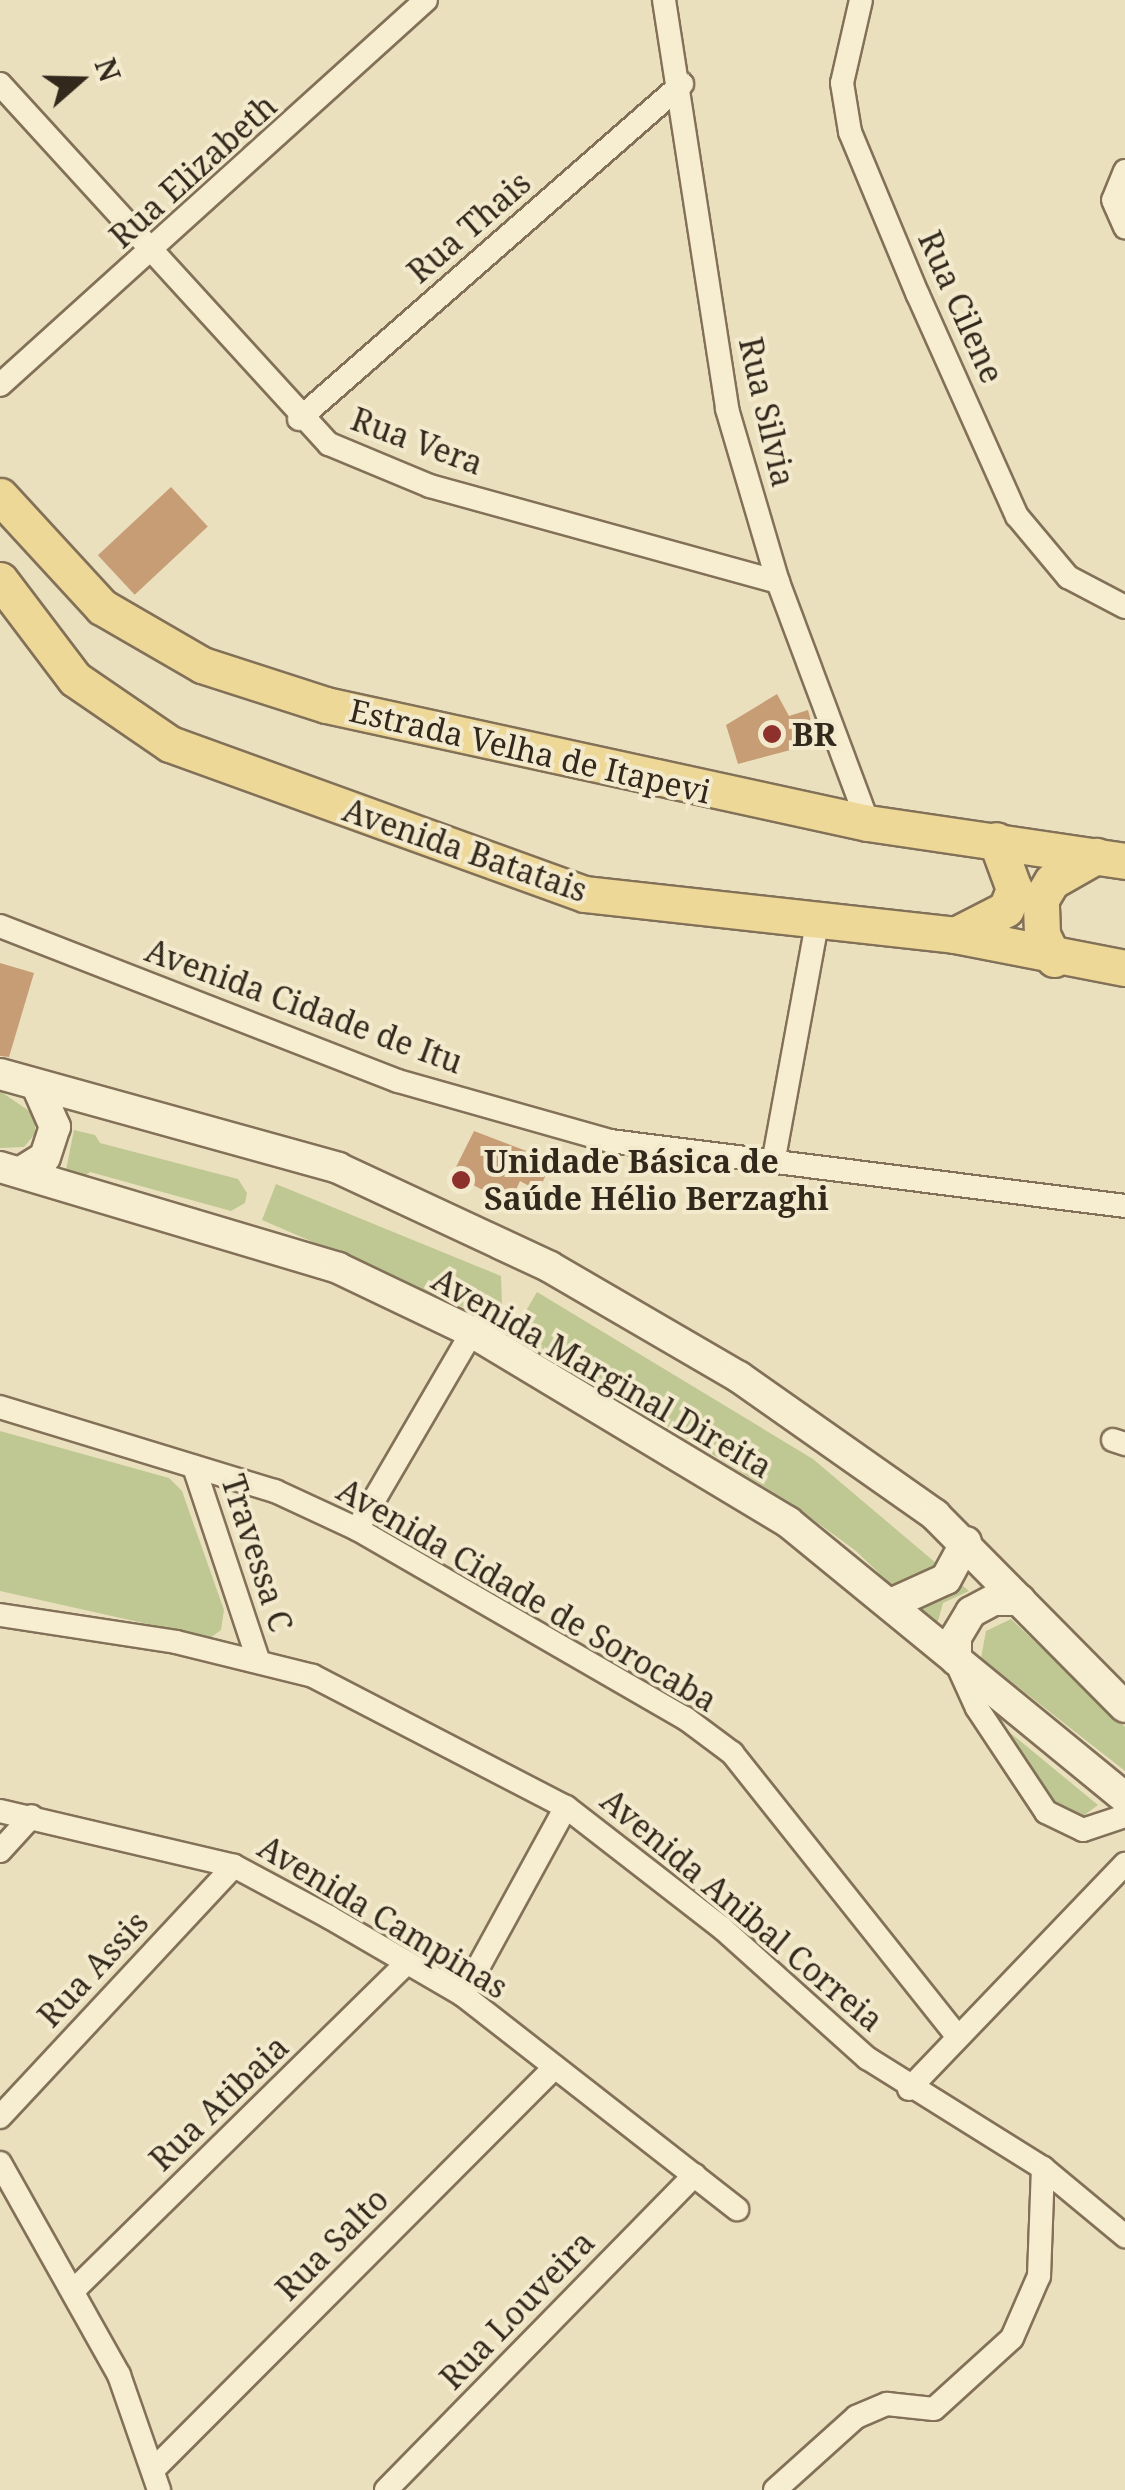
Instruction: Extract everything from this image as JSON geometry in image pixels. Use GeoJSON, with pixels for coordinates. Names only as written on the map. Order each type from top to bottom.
{"type":"FeatureCollection","features":[{"type":"Feature","properties":{"kind":"main road","name":"Estrada Velha de Itapevi"},"geometry":{"type":"LineString","coordinates":[[0,496],[102,607],[202,665],[326,705],[868,823],[1111,859]]}},
{"type":"Feature","properties":{"kind":"main road","name":"Avenida Batatais"},"geometry":{"type":"LineString","coordinates":[[0,580],[75,679],[170,744],[585,894],[817,924],[955,934],[1054,959],[1125,968]]}},
{"type":"Feature","properties":{"kind":"main road"},"geometry":{"type":"LineString","coordinates":[[955,934],[1006,908],[1014,889],[996,840]]}},
{"type":"Feature","properties":{"kind":"main road"},"geometry":{"type":"LineString","coordinates":[[1054,959],[1042,934],[1041,898],[1052,881],[1111,859]]}},
{"type":"Feature","properties":{"kind":"main road"},"geometry":{"type":"LineString","coordinates":[[0,1074],[338,1168],[550,1267],[740,1377],[966,1542],[1125,1707]]}},
{"type":"Feature","properties":{"kind":"main road"},"geometry":{"type":"LineString","coordinates":[[10,1170],[45,1157],[55,1127],[37,1086]]}},
{"type":"Feature","properties":{"kind":"main road","name":"Avenida Marginal Direita"},"geometry":{"type":"LineString","coordinates":[[10,1170],[338,1268],[472,1332],[788,1522],[1125,1798]]}},
{"type":"Feature","properties":{"kind":"main road"},"geometry":{"type":"LineString","coordinates":[[892,1604],[946,1579],[966,1542]]}},
{"type":"Feature","properties":{"kind":"main road"},"geometry":{"type":"LineString","coordinates":[[956,1660],[956,1637],[971,1612],[994,1600],[1020,1600]]}},
{"type":"Feature","properties":{"kind":"street","name":"Rua Elizabeth"},"geometry":{"type":"LineString","coordinates":[[0,385],[153,252],[426,0]]}},
{"type":"Feature","properties":{"kind":"street","name":"Rua Silvia"},"geometry":{"type":"LineString","coordinates":[[664,0],[682,84],[719,369],[778,582],[868,823]]}},
{"type":"Feature","properties":{"kind":"street","name":"Rua Cilene"},"geometry":{"type":"LineString","coordinates":[[861,0],[842,83],[850,132],[1017,516],[1068,577],[1117,604]]}},
{"type":"Feature","properties":{"kind":"street","name":"Rua Vera"},"geometry":{"type":"LineString","coordinates":[[0,84],[299,419],[328,444],[430,486],[778,582]]}},
{"type":"Feature","properties":{"kind":"street","name":"Rua Thais"},"geometry":{"type":"LineString","coordinates":[[299,419],[682,84]]}},
{"type":"Feature","properties":{"kind":"street"},"geometry":{"type":"LineString","coordinates":[[1125,171],[1112,200],[1125,227]]}},
{"type":"Feature","properties":{"kind":"street"},"geometry":{"type":"LineString","coordinates":[[774,1158],[817,924]]}},
{"type":"Feature","properties":{"kind":"street","name":"Avenida Cidade de Itu"},"geometry":{"type":"LineString","coordinates":[[0,926],[398,1081],[610,1142],[774,1158],[1125,1206]]}},
{"type":"Feature","properties":{"kind":"street"},"geometry":{"type":"LineString","coordinates":[[357,1530],[472,1332]]}},
{"type":"Feature","properties":{"kind":"street","name":"Avenida Cidade de Sorocaba"},"geometry":{"type":"LineString","coordinates":[[0,1407],[275,1491],[357,1530],[685,1718],[732,1753],[957,2036]]}},
{"type":"Feature","properties":{"kind":"street","name":"Travessa C"},"geometry":{"type":"LineString","coordinates":[[194,1467],[258,1659]]}},
{"type":"Feature","properties":{"kind":"street","name":"Avenida Anibal Correia"},"geometry":{"type":"LineString","coordinates":[[0,1615],[258,1659],[313,1676],[566,1807],[620,1844],[909,2089],[1043,2168],[1125,2236]]}},
{"type":"Feature","properties":{"kind":"street","name":"Avenida Marginal Direita"},"geometry":{"type":"LineString","coordinates":[[956,1660],[977,1708],[1046,1812],[1083,1830],[1125,1816]]}},
{"type":"Feature","properties":{"kind":"street"},"geometry":{"type":"LineString","coordinates":[[463,1995],[566,1807]]}},
{"type":"Feature","properties":{"kind":"street","name":"Avenida Campinas"},"geometry":{"type":"LineString","coordinates":[[0,1811],[234,1866],[463,1995],[737,2209]]}},
{"type":"Feature","properties":{"kind":"street"},"geometry":{"type":"LineString","coordinates":[[0,1852],[32,1816]]}},
{"type":"Feature","properties":{"kind":"street"},"geometry":{"type":"LineString","coordinates":[[909,2089],[1125,1864]]}},
{"type":"Feature","properties":{"kind":"street","name":"Rua Assis"},"geometry":{"type":"LineString","coordinates":[[0,2117],[234,1866]]}},
{"type":"Feature","properties":{"kind":"street","name":"Rua Atibaia"},"geometry":{"type":"LineString","coordinates":[[76,2288],[408,1964]]}},
{"type":"Feature","properties":{"kind":"street","name":"Rua Salto"},"geometry":{"type":"LineString","coordinates":[[157,2479],[555,2067]]}},
{"type":"Feature","properties":{"kind":"street"},"geometry":{"type":"LineString","coordinates":[[0,2163],[76,2288],[157,2479]]}},
{"type":"Feature","properties":{"kind":"street"},"geometry":{"type":"LineString","coordinates":[[775,2490],[856,2416],[886,2404],[934,2409],[1012,2338],[1039,2276],[1043,2168]]}},
{"type":"Feature","properties":{"kind":"street","name":"Rua Louveira"},"geometry":{"type":"LineString","coordinates":[[386,2490],[694,2175]]}},
{"type":"Feature","properties":{"kind":"green space"},"geometry":{"type":"Polygon","coordinates":[[[0,1091],[35,1115],[35,1134],[24,1147],[0,1148],[0,1091]]]}},
{"type":"Feature","properties":{"kind":"green space"},"geometry":{"type":"Polygon","coordinates":[[[74,1130],[95,1135],[100,1143],[238,1179],[247,1193],[245,1203],[231,1211],[90,1172],[81,1179],[65,1175],[74,1130]]]}},
{"type":"Feature","properties":{"kind":"green space"},"geometry":{"type":"Polygon","coordinates":[[[276,1184],[501,1276],[502,1304],[489,1318],[262,1220],[276,1184]]]}},
{"type":"Feature","properties":{"kind":"green space"},"geometry":{"type":"Polygon","coordinates":[[[537,1292],[813,1459],[969,1591],[943,1603],[936,1628],[856,1551],[792,1504],[514,1331],[537,1292]]]}},
{"type":"Feature","properties":{"kind":"green space"},"geometry":{"type":"Polygon","coordinates":[[[0,1431],[169,1478],[182,1491],[224,1610],[221,1630],[210,1638],[0,1591],[0,1431]]]}},
{"type":"Feature","properties":{"kind":"green space"},"geometry":{"type":"Polygon","coordinates":[[[1011,1619],[1125,1727],[1125,1771],[981,1658],[986,1631],[1011,1619]]]}},
{"type":"Feature","properties":{"kind":"green space"},"geometry":{"type":"Polygon","coordinates":[[[997,1722],[1098,1805],[1083,1816],[1065,1817],[1030,1778],[997,1722]]]}},
{"type":"Feature","properties":{"kind":"building"},"geometry":{"type":"Polygon","coordinates":[[[171,487],[208,526],[135,595],[98,555],[171,487]]]}},
{"type":"Feature","properties":{"kind":"building","name":"BR"},"geometry":{"type":"Polygon","coordinates":[[[777,694],[789,716],[808,710],[817,743],[738,764],[726,725],[777,694]]]}},
{"type":"Feature","properties":{"kind":"building"},"geometry":{"type":"Polygon","coordinates":[[[0,963],[34,973],[9,1057],[0,1056],[0,963]]]}},
{"type":"Feature","properties":{"kind":"building"},"geometry":{"type":"Polygon","coordinates":[[[474,1131],[553,1161],[538,1191],[520,1181],[510,1203],[452,1175],[474,1131]]]}},
{"type":"Feature","properties":{"kind":"place","name":"BR"},"geometry":{"type":"Point","coordinates":[772,734]}},
{"type":"Feature","properties":{"kind":"place","name":"Unidade Básica de Saúde Hélio Berzaghi"},"geometry":{"type":"Point","coordinates":[461,1180]}}]}
